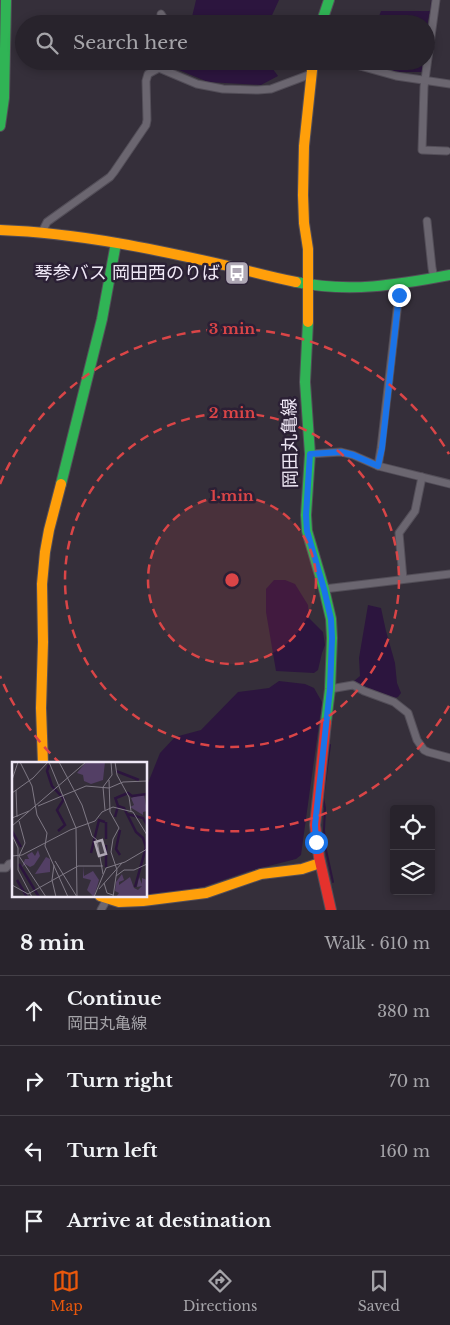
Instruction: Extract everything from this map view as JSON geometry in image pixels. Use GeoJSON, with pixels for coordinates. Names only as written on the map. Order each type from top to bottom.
{"type":"FeatureCollection","features":[{"type":"Feature","properties":{"kind":"street"},"geometry":{"type":"LineString","coordinates":[[0,126],[4,98],[6,0]]}},
{"type":"Feature","properties":{"kind":"street"},"geometry":{"type":"LineString","coordinates":[[324,15],[329,0]]}},
{"type":"Feature","properties":{"kind":"street"},"geometry":{"type":"LineString","coordinates":[[434,15],[436,0]]}},
{"type":"Feature","properties":{"kind":"street"},"geometry":{"type":"LineString","coordinates":[[42,232],[47,222],[110,177],[114,172],[146,125],[146,81],[148,74],[152,70]]}},
{"type":"Feature","properties":{"kind":"street"},"geometry":{"type":"LineString","coordinates":[[170,70],[197,84],[241,90],[271,89],[311,74]]}},
{"type":"Feature","properties":{"kind":"street","name":"岡田丸亀線"},"geometry":{"type":"LineString","coordinates":[[312,70],[304,146],[303,195],[304,223],[308,249],[308,338],[305,382],[310,454],[306,515],[307,531],[331,619],[330,689],[315,825],[316,842],[331,910]]}},
{"type":"Feature","properties":{"kind":"street"},"geometry":{"type":"LineString","coordinates":[[374,70],[396,76],[450,84]]}},
{"type":"Feature","properties":{"kind":"street"},"geometry":{"type":"LineString","coordinates":[[427,70],[424,87],[422,150],[447,151]]}},
{"type":"Feature","properties":{"kind":"street"},"geometry":{"type":"LineString","coordinates":[[427,220],[434,278]]}},
{"type":"Feature","properties":{"kind":"street"},"geometry":{"type":"LineString","coordinates":[[0,230],[42,232],[116,243],[308,285],[361,288],[400,285],[450,275]]}},
{"type":"Feature","properties":{"kind":"street"},"geometry":{"type":"LineString","coordinates":[[43,762],[41,708],[42,584],[45,552],[51,520],[102,319],[116,243]]}},
{"type":"Feature","properties":{"kind":"street"},"geometry":{"type":"LineString","coordinates":[[378,466],[383,439],[400,285]]}},
{"type":"Feature","properties":{"kind":"street"},"geometry":{"type":"LineString","coordinates":[[310,454],[341,452],[378,466],[450,484]]}},
{"type":"Feature","properties":{"kind":"street"},"geometry":{"type":"LineString","coordinates":[[403,580],[398,534],[415,511],[422,477]]}},
{"type":"Feature","properties":{"kind":"street"},"geometry":{"type":"LineString","coordinates":[[324,589],[450,574]]}},
{"type":"Feature","properties":{"kind":"street"},"geometry":{"type":"LineString","coordinates":[[330,689],[353,685],[394,702],[408,713],[417,740],[424,750],[450,758]]}},
{"type":"Feature","properties":{"kind":"street"},"geometry":{"type":"LineString","coordinates":[[0,868],[6,868],[12,863]]}},
{"type":"Feature","properties":{"kind":"street"},"geometry":{"type":"LineString","coordinates":[[101,910],[103,898],[119,902],[158,900],[206,892],[261,874],[302,869],[320,863]]}},
{"type":"Feature","properties":{"kind":"shaded area"},"geometry":{"type":"Polygon","coordinates":[[[196,0],[279,0],[272,15],[192,15],[196,0]]]}},
{"type":"Feature","properties":{"kind":"shaded area"},"geometry":{"type":"Polygon","coordinates":[[[381,11],[429,11],[429,15],[379,15],[381,11]]]}},
{"type":"Feature","properties":{"kind":"shaded area"},"geometry":{"type":"Polygon","coordinates":[[[179,70],[274,70],[278,76],[261,85],[208,82],[179,70]]]}},
{"type":"Feature","properties":{"kind":"shaded area"},"geometry":{"type":"Polygon","coordinates":[[[389,70],[423,70],[423,72],[389,70]]]}},
{"type":"Feature","properties":{"kind":"shaded area"},"geometry":{"type":"Polygon","coordinates":[[[274,580],[285,580],[295,584],[308,605],[309,618],[323,632],[325,645],[318,670],[314,673],[276,671],[266,612],[266,589],[274,580]]]}},
{"type":"Feature","properties":{"kind":"shaded area"},"geometry":{"type":"Polygon","coordinates":[[[368,605],[381,608],[395,663],[397,683],[401,693],[395,698],[373,693],[354,681],[360,676],[359,658],[368,605]]]}},
{"type":"Feature","properties":{"kind":"shaded area"},"geometry":{"type":"Polygon","coordinates":[[[279,681],[305,684],[314,688],[322,702],[301,855],[296,859],[249,871],[203,887],[148,897],[148,783],[160,753],[175,737],[201,730],[238,692],[269,688],[279,681]]]}},
{"type":"Feature","properties":{"kind":"waterway"},"geometry":{"type":"LineString","coordinates":[[428,14],[431,11],[432,0]]}},
{"type":"Feature","properties":{"kind":"waterway"},"geometry":{"type":"LineString","coordinates":[[330,745],[323,798],[326,850],[333,882]]}},
{"type":"Feature","properties":{"kind":"traffic: fast"},"geometry":{"type":"LineString","coordinates":[[0,126],[4,98],[6,0]]}},
{"type":"Feature","properties":{"kind":"traffic: fast"},"geometry":{"type":"LineString","coordinates":[[324,15],[329,0]]}},
{"type":"Feature","properties":{"kind":"traffic: fast"},"geometry":{"type":"LineString","coordinates":[[61,484],[102,319],[116,243]]}},
{"type":"Feature","properties":{"kind":"traffic: fast"},"geometry":{"type":"LineString","coordinates":[[296,282],[335,287],[354,287],[392,285],[450,275]]}},
{"type":"Feature","properties":{"kind":"traffic: fast"},"geometry":{"type":"LineString","coordinates":[[308,322],[305,382],[310,454],[306,515],[307,531],[331,619],[330,689],[326,722]]}},
{"type":"Feature","properties":{"kind":"traffic: slow"},"geometry":{"type":"LineString","coordinates":[[308,322],[308,249],[304,223],[303,195],[304,146],[312,70]]}},
{"type":"Feature","properties":{"kind":"traffic: slow"},"geometry":{"type":"LineString","coordinates":[[0,230],[60,235],[119,243],[296,282]]}},
{"type":"Feature","properties":{"kind":"traffic: slow"},"geometry":{"type":"LineString","coordinates":[[43,762],[41,708],[42,584],[49,530],[61,484]]}},
{"type":"Feature","properties":{"kind":"traffic: slow"},"geometry":{"type":"LineString","coordinates":[[106,898],[119,902],[143,901],[206,893],[261,874],[302,869],[320,863]]}},
{"type":"Feature","properties":{"kind":"traffic: jam"},"geometry":{"type":"LineString","coordinates":[[326,722],[315,825],[319,857],[331,910]]}},
{"type":"Feature","properties":{"kind":"place","name":"琴参バス 岡田西のりば"},"geometry":{"type":"Point","coordinates":[237,273]}},
{"type":"Feature","properties":{"kind":"route"},"geometry":{"type":"LineString","coordinates":[[316,842],[315,825],[330,689],[332,638],[331,619],[324,589],[307,531],[306,515],[310,454],[341,452],[378,466],[382,448],[399,295]]}}]}
